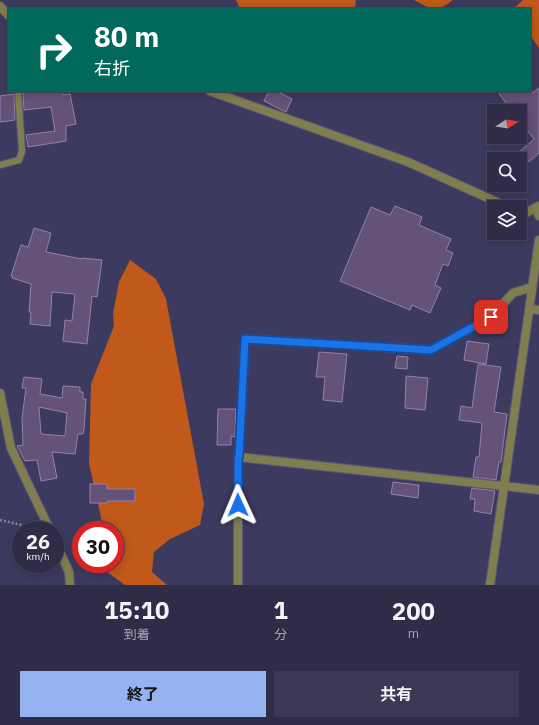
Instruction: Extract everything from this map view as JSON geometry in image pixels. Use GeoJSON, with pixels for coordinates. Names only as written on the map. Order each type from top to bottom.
{"type":"FeatureCollection","features":[{"type":"Feature","properties":{"kind":"street"},"geometry":{"type":"LineString","coordinates":[[0,6],[8,15]]}},
{"type":"Feature","properties":{"kind":"street"},"geometry":{"type":"LineString","coordinates":[[213,92],[408,162],[492,200]]}},
{"type":"Feature","properties":{"kind":"street"},"geometry":{"type":"LineString","coordinates":[[527,212],[537,207],[539,216]]}},
{"type":"Feature","properties":{"kind":"street"},"geometry":{"type":"LineString","coordinates":[[490,585],[539,240]]}},
{"type":"Feature","properties":{"kind":"street"},"geometry":{"type":"LineString","coordinates":[[238,585],[238,458],[245,339],[431,350],[491,317],[513,293],[532,286]]}},
{"type":"Feature","properties":{"kind":"street"},"geometry":{"type":"LineString","coordinates":[[530,309],[539,310]]}},
{"type":"Feature","properties":{"kind":"street"},"geometry":{"type":"LineString","coordinates":[[0,393],[12,448],[46,521]]}},
{"type":"Feature","properties":{"kind":"street"},"geometry":{"type":"LineString","coordinates":[[239,457],[539,490]]}},
{"type":"Feature","properties":{"kind":"street"},"geometry":{"type":"LineString","coordinates":[[64,561],[69,572],[70,585]]}},
{"type":"Feature","properties":{"kind":"lane"},"geometry":{"type":"LineString","coordinates":[[0,165],[19,160],[22,151],[18,92]]}},
{"type":"Feature","properties":{"kind":"path"},"geometry":{"type":"LineString","coordinates":[[0,520],[12,523]]}},
{"type":"Feature","properties":{"kind":"shaded area"},"geometry":{"type":"Polygon","coordinates":[[[236,0],[356,0],[355,8],[240,8],[236,0]]]}},
{"type":"Feature","properties":{"kind":"shaded area"},"geometry":{"type":"Polygon","coordinates":[[[414,0],[453,0],[440,8],[430,8],[414,0]]]}},
{"type":"Feature","properties":{"kind":"shaded area"},"geometry":{"type":"Polygon","coordinates":[[[523,0],[539,0],[539,48],[531,36],[531,8],[514,8],[523,0]]]}},
{"type":"Feature","properties":{"kind":"shaded area"},"geometry":{"type":"Polygon","coordinates":[[[130,260],[156,279],[166,299],[204,504],[200,525],[170,539],[154,552],[152,572],[167,585],[125,585],[108,573],[124,573],[124,521],[101,521],[89,463],[91,384],[114,326],[113,314],[119,282],[130,260]]]}},
{"type":"Feature","properties":{"kind":"building"},"geometry":{"type":"Polygon","coordinates":[[[539,88],[539,153],[529,162],[527,159],[527,152],[519,152],[534,139],[527,130],[527,104],[507,104],[498,92],[531,91],[532,93],[539,88]]]}},
{"type":"Feature","properties":{"kind":"building"},"geometry":{"type":"Polygon","coordinates":[[[62,92],[63,95],[70,94],[76,124],[66,126],[66,141],[28,147],[26,135],[55,131],[51,107],[24,110],[23,93],[62,92]]]}},
{"type":"Feature","properties":{"kind":"building"},"geometry":{"type":"Polygon","coordinates":[[[268,92],[278,92],[292,99],[286,112],[264,101],[268,92]]]}},
{"type":"Feature","properties":{"kind":"building"},"geometry":{"type":"Polygon","coordinates":[[[14,94],[15,120],[0,122],[0,96],[14,94]]]}},
{"type":"Feature","properties":{"kind":"building"},"geometry":{"type":"Polygon","coordinates":[[[395,206],[422,217],[419,225],[451,239],[446,250],[453,253],[448,266],[443,264],[435,285],[441,288],[430,313],[412,305],[410,310],[340,281],[371,207],[390,215],[395,206]]]}},
{"type":"Feature","properties":{"kind":"building"},"geometry":{"type":"Polygon","coordinates":[[[34,228],[51,233],[46,252],[82,259],[102,260],[97,297],[92,296],[87,344],[63,341],[65,320],[72,321],[75,294],[52,292],[50,326],[30,324],[31,312],[29,312],[31,284],[12,278],[13,277],[11,276],[21,245],[28,247],[34,228]]]}},
{"type":"Feature","properties":{"kind":"building"},"geometry":{"type":"Polygon","coordinates":[[[467,341],[489,344],[486,364],[464,360],[467,341]]]}},
{"type":"Feature","properties":{"kind":"building"},"geometry":{"type":"Polygon","coordinates":[[[319,352],[347,354],[342,402],[323,400],[325,377],[316,377],[319,352]]]}},
{"type":"Feature","properties":{"kind":"building"},"geometry":{"type":"Polygon","coordinates":[[[397,356],[408,357],[407,369],[395,368],[397,356]]]}},
{"type":"Feature","properties":{"kind":"building"},"geometry":{"type":"Polygon","coordinates":[[[478,364],[501,367],[494,412],[507,414],[501,462],[499,462],[496,480],[473,477],[476,457],[479,457],[482,423],[459,420],[461,406],[472,408],[478,364]]]}},
{"type":"Feature","properties":{"kind":"building"},"geometry":{"type":"Polygon","coordinates":[[[406,376],[428,378],[425,410],[405,408],[406,376]]]}},
{"type":"Feature","properties":{"kind":"building"},"geometry":{"type":"Polygon","coordinates":[[[24,377],[42,379],[40,394],[62,398],[63,386],[80,387],[80,392],[83,392],[83,399],[86,399],[83,434],[78,434],[75,454],[52,452],[57,478],[41,481],[37,460],[25,461],[17,446],[23,445],[22,418],[26,388],[22,388],[24,377]],[[39,407],[41,434],[65,436],[67,413],[39,407]]]}},
{"type":"Feature","properties":{"kind":"building"},"geometry":{"type":"Polygon","coordinates":[[[218,409],[236,409],[235,437],[231,436],[231,445],[217,445],[218,409]]]}},
{"type":"Feature","properties":{"kind":"building"},"geometry":{"type":"Polygon","coordinates":[[[393,482],[419,485],[418,498],[391,494],[393,482]]]}},
{"type":"Feature","properties":{"kind":"building"},"geometry":{"type":"Polygon","coordinates":[[[90,484],[107,484],[107,489],[135,489],[135,501],[107,501],[107,503],[90,503],[90,484]]]}},
{"type":"Feature","properties":{"kind":"building"},"geometry":{"type":"Polygon","coordinates":[[[472,488],[495,491],[491,514],[474,511],[475,499],[470,499],[472,488]]]}},
{"type":"Feature","properties":{"kind":"route"},"geometry":{"type":"LineString","coordinates":[[238,505],[238,458],[245,339],[431,350],[491,317]]}}]}
